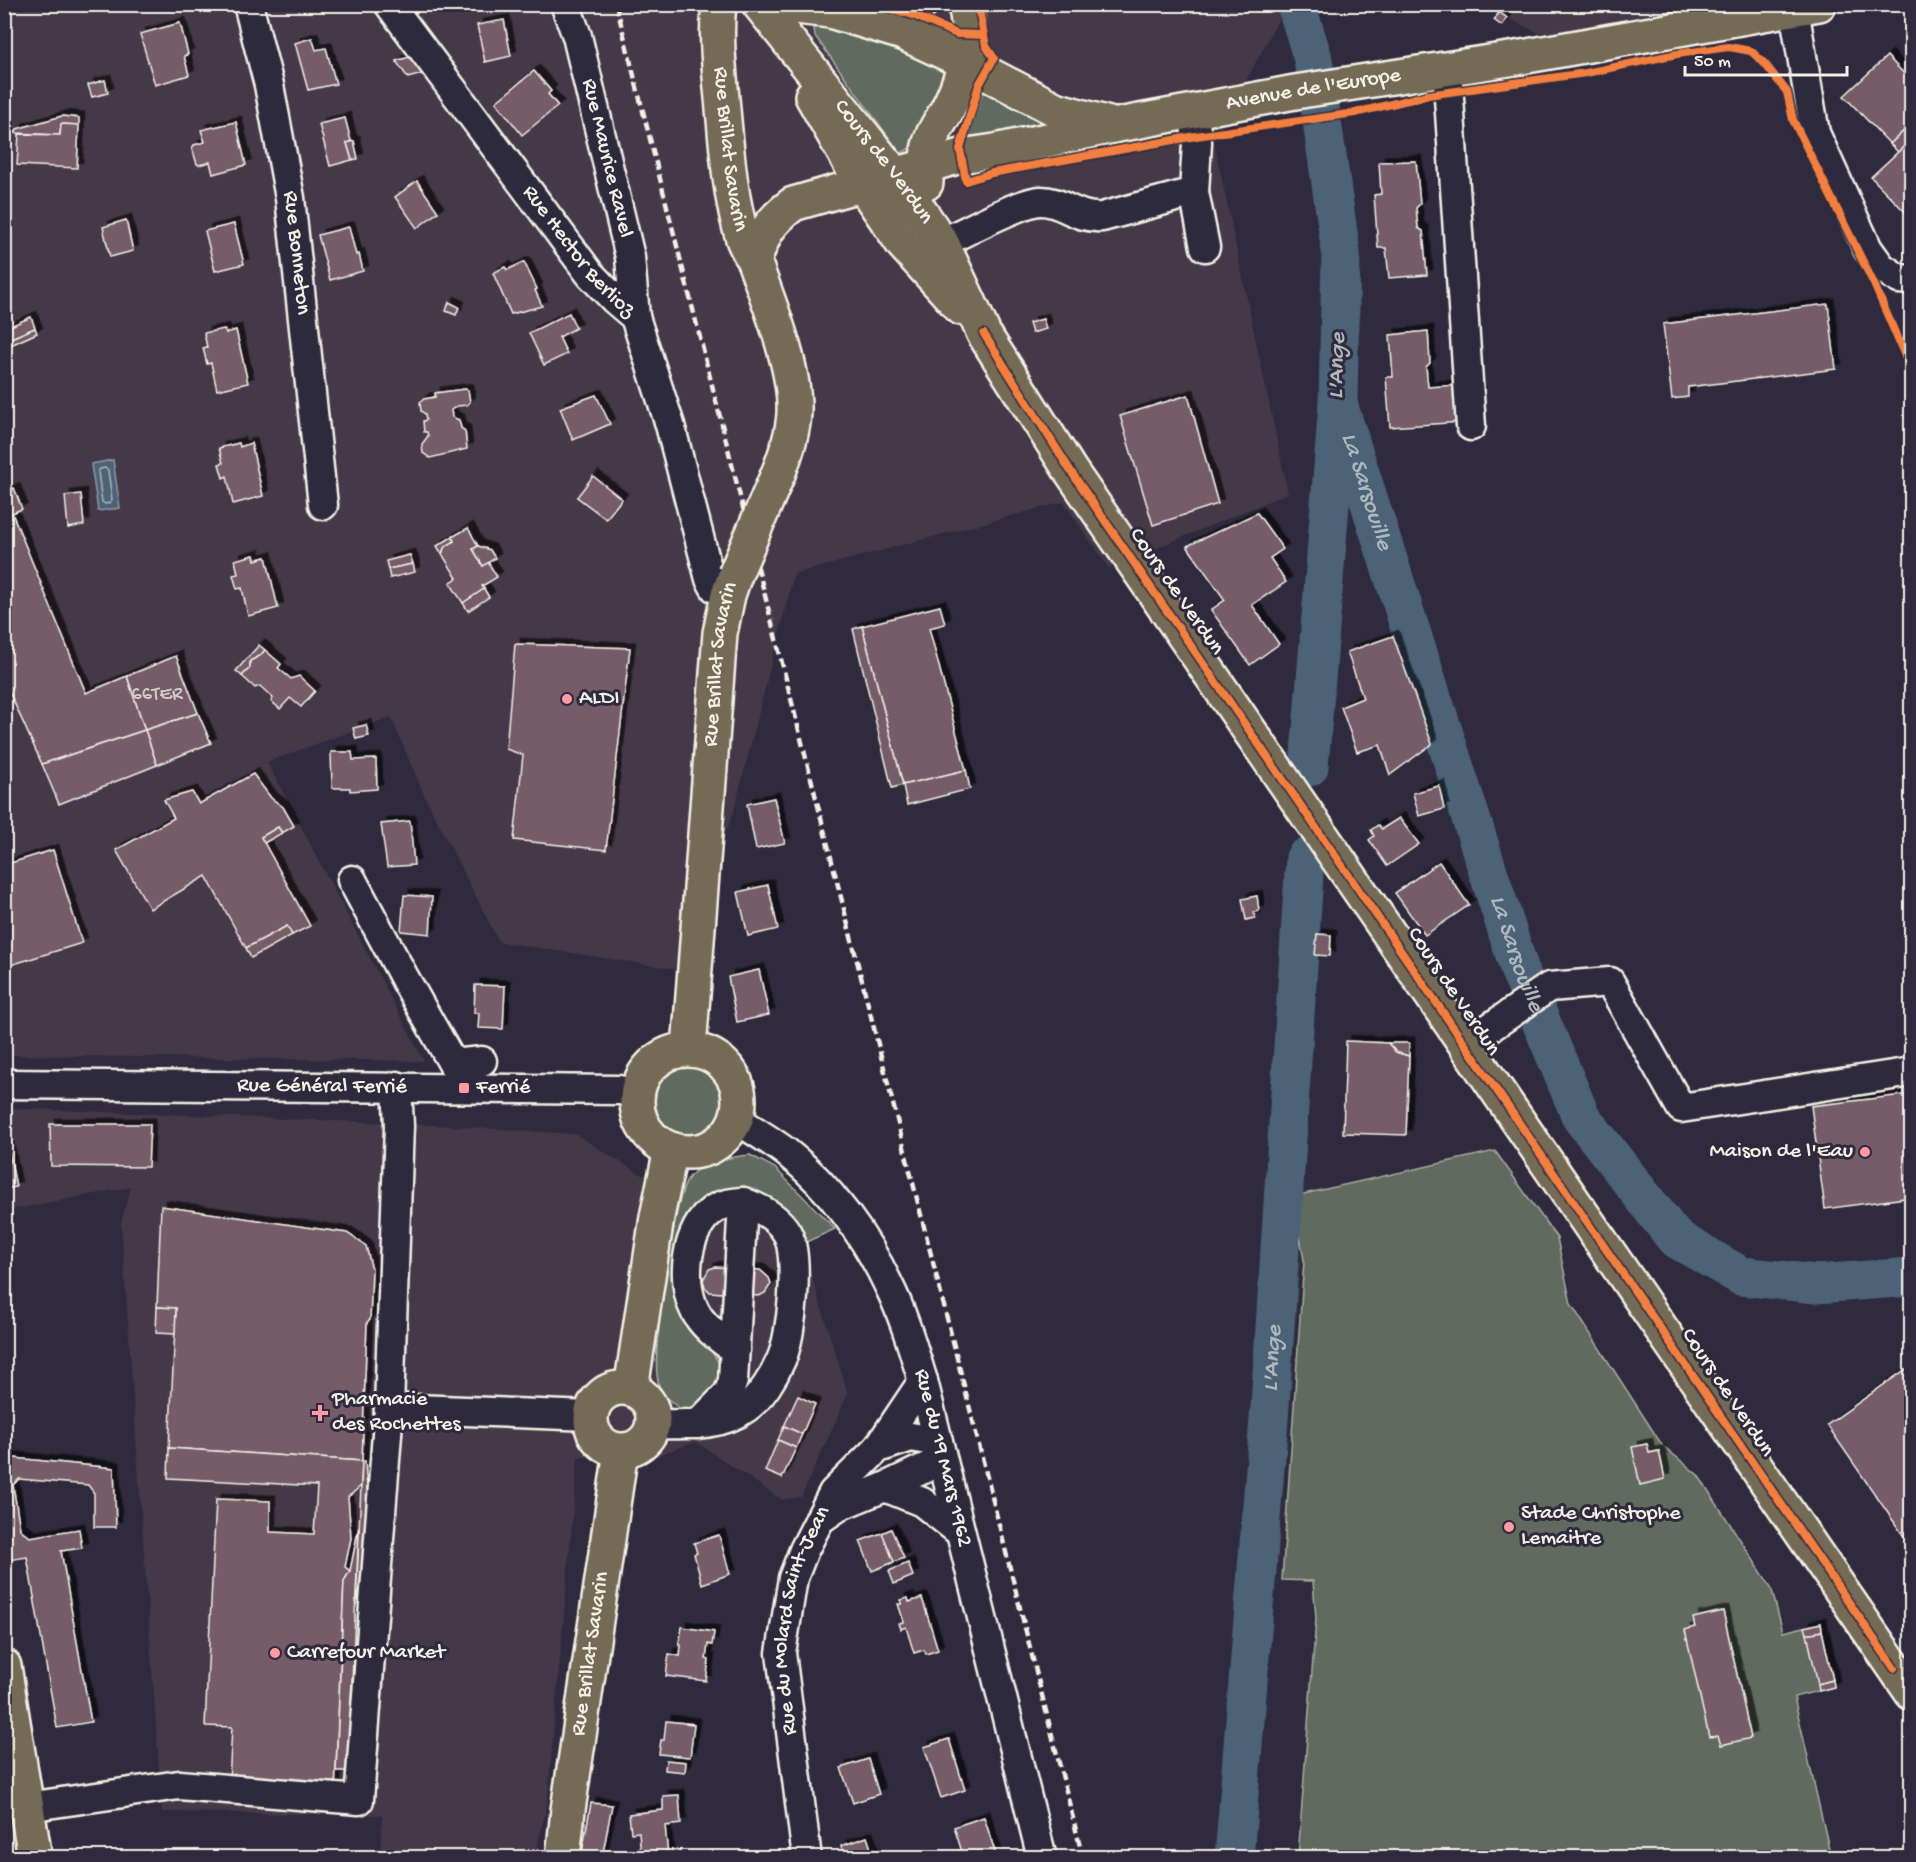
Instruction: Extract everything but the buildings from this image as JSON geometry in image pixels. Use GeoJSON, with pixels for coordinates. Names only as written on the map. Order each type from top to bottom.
{"type":"FeatureCollection","features":[{"type":"Feature","properties":{"kind":"main road","name":"Rue Brillat Savarin"},"geometry":{"type":"LineString","coordinates":[[689,1049],[720,633],[731,585],[788,449],[794,413],[793,388],[787,360],[754,261],[743,240],[728,171],[718,19],[758,4]]}},
{"type":"Feature","properties":{"kind":"main road","name":"Cours de Verdun"},"geometry":{"type":"LineString","coordinates":[[758,4],[910,170],[934,232],[984,334],[1070,470],[1328,842],[1911,1693]]}},
{"type":"Feature","properties":{"kind":"main road","name":"Cours de Verdun"},"geometry":{"type":"LineString","coordinates":[[758,4],[862,184],[903,244],[984,334]]}},
{"type":"Feature","properties":{"kind":"main road","name":"Avenue de l'Europe"},"geometry":{"type":"LineString","coordinates":[[771,4],[830,11],[903,33],[965,62],[1055,110],[1113,126]]}},
{"type":"Feature","properties":{"kind":"main road"},"geometry":{"type":"LineString","coordinates":[[903,33],[920,4]]}},
{"type":"Feature","properties":{"kind":"main road"},"geometry":{"type":"LineString","coordinates":[[910,170],[932,138],[949,107],[965,62],[969,34],[965,4]]}},
{"type":"Feature","properties":{"kind":"main road","name":"Avenue de l'Europe"},"geometry":{"type":"LineString","coordinates":[[862,184],[961,156],[1113,126],[1295,92],[1516,58],[1793,7]]}},
{"type":"Feature","properties":{"kind":"main road","name":"Rue Brillat Savarin"},"geometry":{"type":"LineString","coordinates":[[754,261],[763,236],[774,218],[793,204],[862,184]]}},
{"type":"Feature","properties":{"kind":"main road"},"geometry":{"type":"LineString","coordinates":[[689,1049],[703,1051],[716,1057],[730,1072],[739,1091],[740,1105],[728,1134],[714,1145],[698,1151],[680,1151],[671,1149],[652,1138],[644,1127],[639,1114],[638,1093],[639,1085],[647,1071],[658,1059],[673,1052],[689,1049]]}},
{"type":"Feature","properties":{"kind":"main road"},"geometry":{"type":"LineString","coordinates":[[632,1389],[657,1217],[671,1149]]}},
{"type":"Feature","properties":{"kind":"main road"},"geometry":{"type":"LineString","coordinates":[[613,1389],[632,1389],[646,1399],[651,1407],[653,1424],[645,1440],[630,1450],[611,1449],[595,1436],[591,1426],[593,1407],[605,1393],[613,1389]]}},
{"type":"Feature","properties":{"kind":"main road","name":"Rue Brillat Savarin"},"geometry":{"type":"LineString","coordinates":[[563,1857],[568,1809],[621,1451]]}},
{"type":"Feature","properties":{"kind":"main road"},"geometry":{"type":"LineString","coordinates":[[4,1666],[35,1857]]}},
{"type":"Feature","properties":{"kind":"street","name":"Rue Bonneton"},"geometry":{"type":"LineString","coordinates":[[248,4],[269,85],[290,198],[323,505]]}},
{"type":"Feature","properties":{"kind":"street","name":"Rue Hector Berlioz"},"geometry":{"type":"LineString","coordinates":[[389,4],[590,274],[635,317],[670,425],[710,579],[715,588],[731,585]]}},
{"type":"Feature","properties":{"kind":"street","name":"Rue Maurice Ravel"},"geometry":{"type":"LineString","coordinates":[[565,4],[577,36],[630,257],[635,317]]}},
{"type":"Feature","properties":{"kind":"street"},"geometry":{"type":"LineString","coordinates":[[1793,7],[1815,133],[1868,249],[1881,267],[1899,279],[1911,280]]}},
{"type":"Feature","properties":{"kind":"street"},"geometry":{"type":"LineString","coordinates":[[1448,68],[1471,426]]}},
{"type":"Feature","properties":{"kind":"street"},"geometry":{"type":"LineString","coordinates":[[1194,111],[1197,143],[1194,192],[1205,246]]}},
{"type":"Feature","properties":{"kind":"street"},"geometry":{"type":"LineString","coordinates":[[934,232],[1041,201],[1061,206],[1090,218],[1102,217],[1194,192]]}},
{"type":"Feature","properties":{"kind":"street"},"geometry":{"type":"LineString","coordinates":[[352,880],[405,979],[465,1072]]}},
{"type":"Feature","properties":{"kind":"street"},"geometry":{"type":"LineString","coordinates":[[1466,1044],[1549,987],[1610,982],[1681,1108],[1911,1072]]}},
{"type":"Feature","properties":{"kind":"street","name":"Rue Général Ferrié"},"geometry":{"type":"LineString","coordinates":[[4,1084],[397,1086],[465,1072],[638,1093]]}},
{"type":"Feature","properties":{"kind":"street"},"geometry":{"type":"LineString","coordinates":[[27,1807],[179,1785],[359,1800],[389,1408],[399,1126],[397,1086]]}},
{"type":"Feature","properties":{"kind":"street","name":"Rue du 19 Mars 1962"},"geometry":{"type":"LineString","coordinates":[[736,1119],[787,1153],[815,1179],[842,1209],[868,1248],[889,1286],[906,1328],[923,1381],[1042,1857]]}},
{"type":"Feature","properties":{"kind":"street"},"geometry":{"type":"LineString","coordinates":[[698,1424],[728,1394],[733,1381],[743,1202]]}},
{"type":"Feature","properties":{"kind":"street"},"geometry":{"type":"LineString","coordinates":[[653,1424],[698,1424],[723,1421],[747,1408],[759,1395],[782,1360],[789,1335],[794,1268],[792,1246],[787,1233],[771,1215],[743,1202],[724,1204],[710,1213],[699,1225],[692,1239],[688,1256],[687,1279],[691,1302],[697,1316],[735,1350]]}},
{"type":"Feature","properties":{"kind":"street"},"geometry":{"type":"LineString","coordinates":[[818,1521],[833,1492],[878,1448],[923,1381]]}},
{"type":"Feature","properties":{"kind":"street"},"geometry":{"type":"LineString","coordinates":[[389,1408],[591,1416]]}},
{"type":"Feature","properties":{"kind":"street"},"geometry":{"type":"LineString","coordinates":[[878,1448],[911,1437],[940,1451]]}},
{"type":"Feature","properties":{"kind":"street","name":"Rue du Molard Saint-Jean"},"geometry":{"type":"LineString","coordinates":[[807,1857],[781,1653],[793,1578],[818,1521],[841,1505],[885,1487],[940,1451]]}},
{"type":"Feature","properties":{"kind":"street"},"geometry":{"type":"LineString","coordinates":[[885,1487],[922,1502],[960,1532]]}},
{"type":"Feature","properties":{"kind":"shaded area"},"geometry":{"type":"Polygon","coordinates":[[[5,5],[1286,5],[1214,142],[1288,493],[1109,568],[1063,502],[794,574],[734,811],[675,969],[499,942],[424,795],[391,717],[267,762],[424,1061],[5,1055],[5,5]]]}},
{"type":"Feature","properties":{"kind":"shaded area"},"geometry":{"type":"Polygon","coordinates":[[[1479,5],[1681,5],[1552,39],[1479,5]]]}},
{"type":"Feature","properties":{"kind":"shaded area"},"geometry":{"type":"Polygon","coordinates":[[[5,1108],[418,1124],[575,1134],[642,1175],[734,1181],[802,1244],[848,1394],[801,1497],[782,1500],[696,1442],[650,1458],[578,1457],[547,1804],[535,1857],[380,1857],[382,1815],[162,1812],[121,1223],[131,1187],[5,1211],[5,1108]]]}},
{"type":"Feature","properties":{"kind":"green space"},"geometry":{"type":"Polygon","coordinates":[[[818,23],[918,51],[949,70],[922,130],[908,149],[900,153],[815,36],[814,28],[818,23]]]}},
{"type":"Feature","properties":{"kind":"green space"},"geometry":{"type":"Polygon","coordinates":[[[984,88],[1062,129],[965,147],[984,88]]]}},
{"type":"Feature","properties":{"kind":"green space"},"geometry":{"type":"Polygon","coordinates":[[[698,1064],[717,1074],[725,1086],[727,1100],[725,1114],[717,1126],[705,1134],[684,1136],[665,1126],[657,1114],[655,1093],[665,1074],[677,1066],[698,1064]]]}},
{"type":"Feature","properties":{"kind":"green space","name":"Stade Christophe Lemaitre"},"geometry":{"type":"Polygon","coordinates":[[[1495,1151],[1557,1238],[1571,1304],[1662,1445],[1698,1475],[1771,1587],[1783,1632],[1821,1623],[1834,1687],[1794,1697],[1831,1857],[1298,1857],[1316,1619],[1313,1581],[1282,1580],[1304,1260],[1297,1221],[1299,1195],[1495,1151]]]}},
{"type":"Feature","properties":{"kind":"green space"},"geometry":{"type":"Polygon","coordinates":[[[750,1155],[775,1168],[835,1229],[802,1244],[715,1197],[683,1311],[725,1371],[726,1376],[700,1406],[682,1410],[663,1394],[658,1383],[657,1369],[657,1343],[678,1206],[690,1176],[696,1171],[718,1161],[750,1155]]]}},
{"type":"Feature","properties":{"kind":"water"},"geometry":{"type":"Polygon","coordinates":[[[113,460],[120,508],[98,511],[91,464],[113,460]]]}},
{"type":"Feature","properties":{"kind":"waterway","name":"L'Ange"},"geometry":{"type":"LineString","coordinates":[[1296,4],[1313,59],[1341,253],[1338,404],[1309,767]]}},
{"type":"Feature","properties":{"kind":"waterway","name":"La Sarsouille"},"geometry":{"type":"LineString","coordinates":[[1338,404],[1520,971],[1581,1117],[1675,1238],[1741,1276],[1816,1284],[1912,1277]]}},
{"type":"Feature","properties":{"kind":"waterway","name":"L'Ange"},"geometry":{"type":"LineString","coordinates":[[1234,1858],[1270,1406],[1305,858]]}},
{"type":"Feature","properties":{"kind":"railway"},"geometry":{"type":"LineString","coordinates":[[616,4],[1083,1858]]}},
{"type":"Feature","properties":{"kind":"cycle path"},"geometry":{"type":"LineString","coordinates":[[978,4],[986,46],[994,58],[979,85],[960,149],[966,181],[992,173],[1196,136],[1355,113],[1428,95],[1586,73],[1677,54],[1729,47],[1751,51],[1765,64],[1787,92],[1793,120],[1874,284],[1912,372]]}},
{"type":"Feature","properties":{"kind":"cycle path"},"geometry":{"type":"LineString","coordinates":[[885,7],[913,15],[957,34],[983,35]]}},
{"type":"Feature","properties":{"kind":"cycle path"},"geometry":{"type":"LineString","coordinates":[[984,334],[1070,470],[1894,1668]]}},
{"type":"Feature","properties":{"kind":"place","name":"ALDI"},"geometry":{"type":"Point","coordinates":[567,699]}},
{"type":"Feature","properties":{"kind":"place","name":"Ferrié"},"geometry":{"type":"Point","coordinates":[464,1088]}},
{"type":"Feature","properties":{"kind":"place","name":"Maison de l'Eau"},"geometry":{"type":"Point","coordinates":[1865,1152]}},
{"type":"Feature","properties":{"kind":"place","name":"Pharmacie des Rochettes"},"geometry":{"type":"Point","coordinates":[320,1413]}},
{"type":"Feature","properties":{"kind":"place","name":"Stade Christophe Lemaitre"},"geometry":{"type":"Point","coordinates":[1509,1527]}},
{"type":"Feature","properties":{"kind":"place","name":"Carrefour Market"},"geometry":{"type":"Point","coordinates":[275,1653]}}]}
